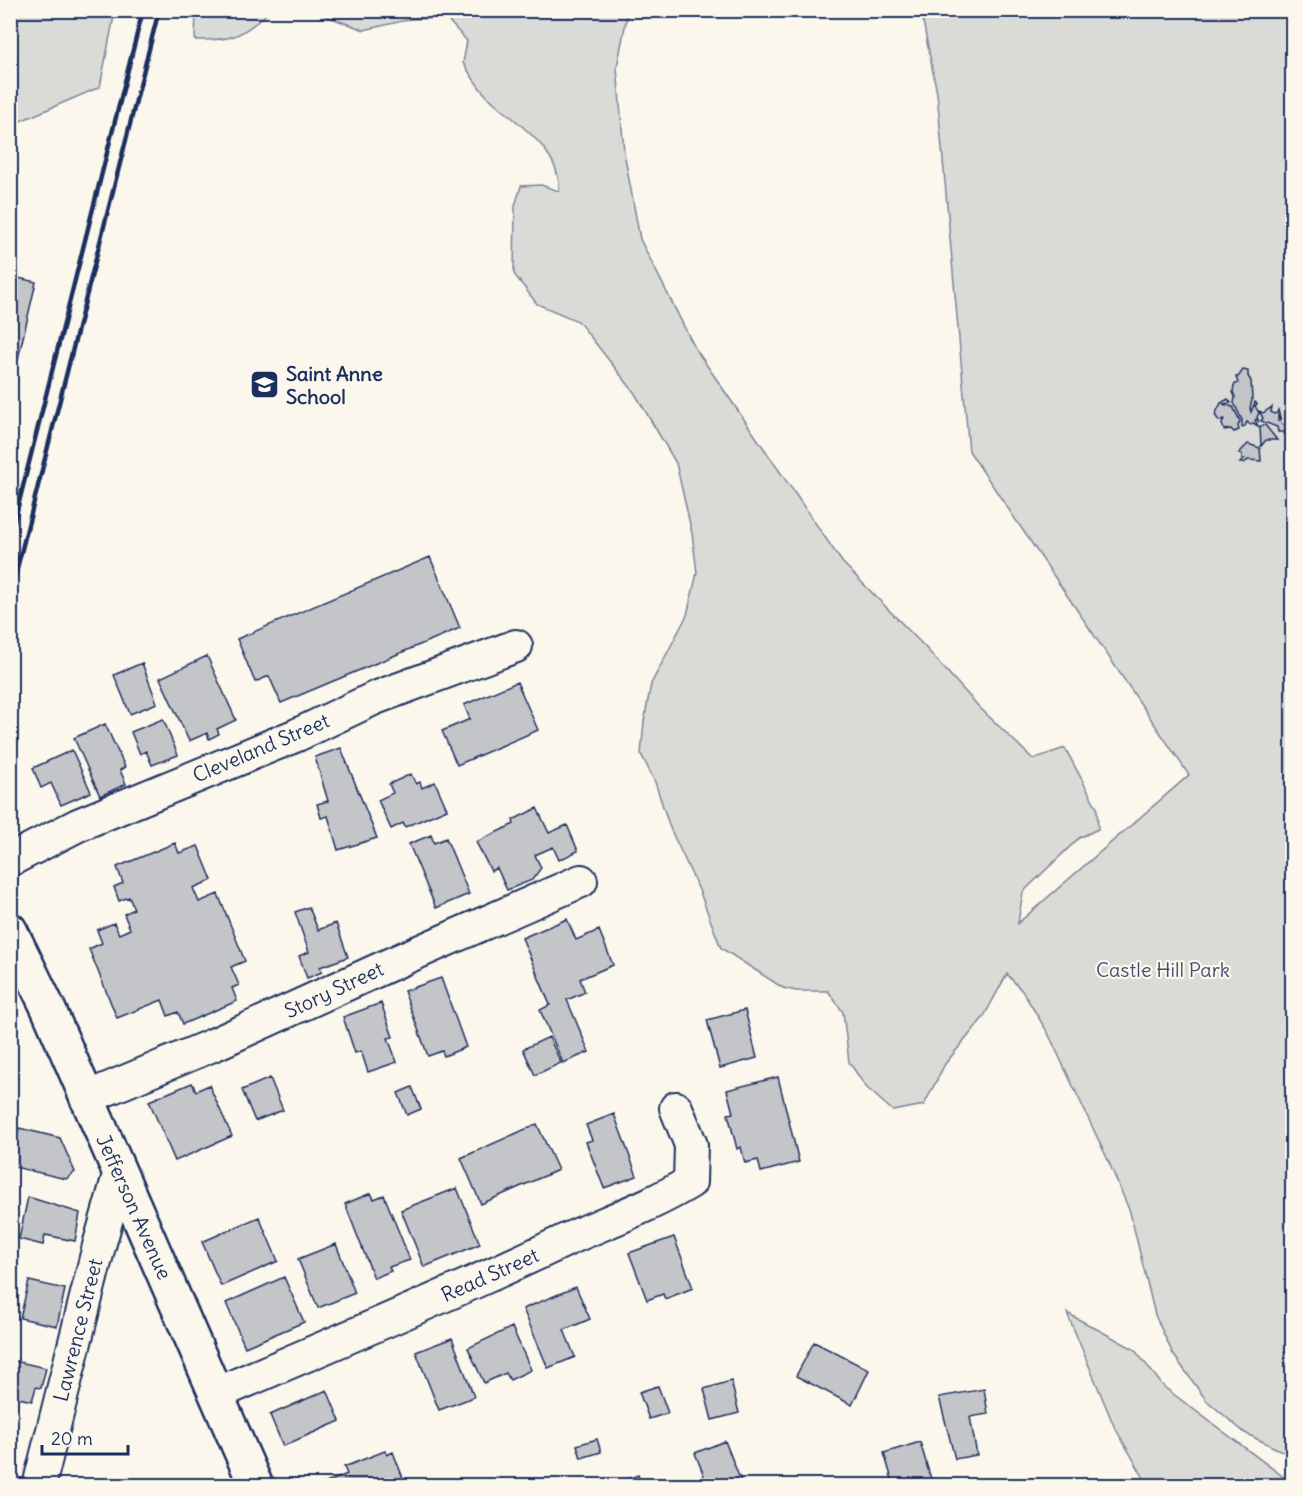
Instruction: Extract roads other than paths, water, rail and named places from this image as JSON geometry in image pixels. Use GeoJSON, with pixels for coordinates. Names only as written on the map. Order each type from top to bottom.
{"type":"FeatureCollection","features":[{"type":"Feature","properties":{"kind":"main road","name":"Jefferson Avenue"},"geometry":{"type":"LineString","coordinates":[[10,930],[48,1008],[256,1485]]}},
{"type":"Feature","properties":{"kind":"street","name":"Cleveland Street"},"geometry":{"type":"LineString","coordinates":[[10,860],[78,825],[297,735],[375,698],[516,646]]}},
{"type":"Feature","properties":{"kind":"street","name":"Story Street"},"geometry":{"type":"LineString","coordinates":[[86,1098],[279,1016],[580,880]]}},
{"type":"Feature","properties":{"kind":"street","name":"Read Street"},"geometry":{"type":"LineString","coordinates":[[216,1394],[513,1266],[579,1234],[662,1199],[681,1188],[690,1182],[692,1145],[676,1108]]}},
{"type":"Feature","properties":{"kind":"street","name":"Lawrence Street"},"geometry":{"type":"LineString","coordinates":[[39,1485],[119,1175]]}},
{"type":"Feature","properties":{"kind":"railway"},"geometry":{"type":"LineString","coordinates":[[10,538],[143,10]]}},
{"type":"Feature","properties":{"kind":"railway"},"geometry":{"type":"LineString","coordinates":[[10,596],[159,10]]}},
{"type":"Feature","properties":{"kind":"place","name":"Saint Anne School"},"geometry":{"type":"Point","coordinates":[265,385]}},
{"type":"Feature","properties":{"kind":"park label","name":"Castle Hill Park"},"geometry":{"type":"Point","coordinates":[1163,970]}}]}
